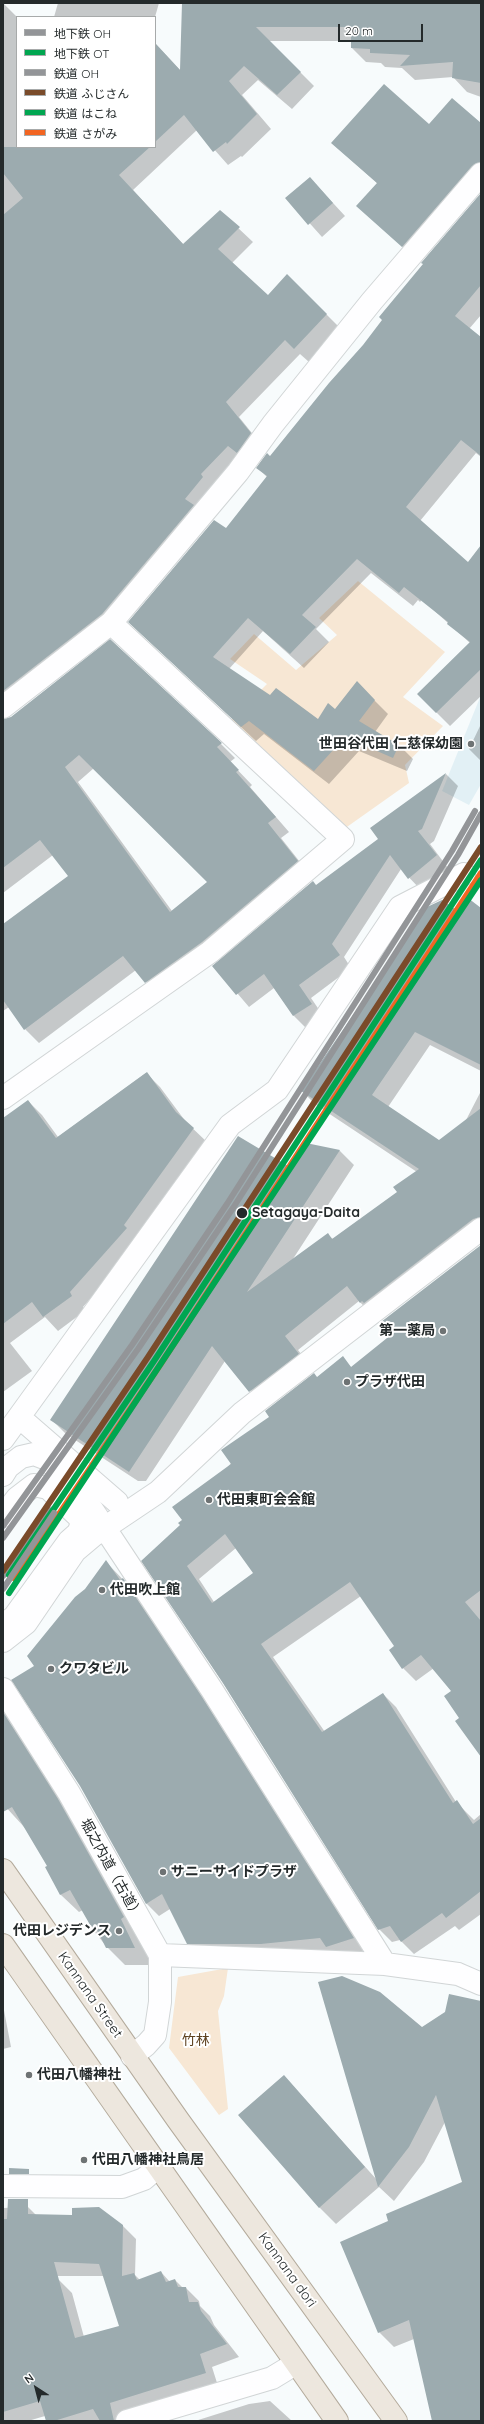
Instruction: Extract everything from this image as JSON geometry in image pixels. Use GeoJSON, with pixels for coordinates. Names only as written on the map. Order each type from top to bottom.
{"type":"FeatureCollection","features":[{"type":"Feature","properties":{"kind":"main road","name":"Kannana Street"},"geometry":{"type":"LineString","coordinates":[[3,1870],[132,2056],[396,2421]]}},
{"type":"Feature","properties":{"kind":"main road"},"geometry":{"type":"LineString","coordinates":[[3,1945],[295,2364],[337,2421]]}},
{"type":"Feature","properties":{"kind":"street"},"geometry":{"type":"LineString","coordinates":[[3,707],[111,623],[238,472],[273,424],[372,301],[481,174]]}},
{"type":"Feature","properties":{"kind":"street"},"geometry":{"type":"LineString","coordinates":[[3,1098],[210,952],[344,839],[111,623]]}},
{"type":"Feature","properties":{"kind":"street"},"geometry":{"type":"LineString","coordinates":[[3,1438],[230,1125],[277,1090],[400,907],[464,874]]}},
{"type":"Feature","properties":{"kind":"street"},"geometry":{"type":"LineString","coordinates":[[3,1641],[26,1623],[75,1551],[104,1527],[158,1492],[242,1413],[481,1229]]}},
{"type":"Feature","properties":{"kind":"street"},"geometry":{"type":"LineString","coordinates":[[18,1417],[117,1502]]}},
{"type":"Feature","properties":{"kind":"street"},"geometry":{"type":"LineString","coordinates":[[3,1476],[8,1467],[21,1456],[34,1454],[47,1459],[83,1496],[212,1690],[385,1964]]}},
{"type":"Feature","properties":{"kind":"street"},"geometry":{"type":"LineString","coordinates":[[3,1516],[17,1498],[34,1484],[48,1488],[80,1518],[81,1526],[78,1533],[69,1541],[14,1617],[3,1625]]}},
{"type":"Feature","properties":{"kind":"street","name":"堀之内道（古道）"},"geometry":{"type":"LineString","coordinates":[[3,1689],[70,1793],[160,1955],[160,2002],[155,2035],[146,2045],[132,2056]]}},
{"type":"Feature","properties":{"kind":"street"},"geometry":{"type":"LineString","coordinates":[[160,1955],[385,1964],[458,1974],[481,1984]]}},
{"type":"Feature","properties":{"kind":"street"},"geometry":{"type":"LineString","coordinates":[[3,2186],[122,2187],[144,2180],[158,2167]]}},
{"type":"Feature","properties":{"kind":"street"},"geometry":{"type":"LineString","coordinates":[[127,2421],[152,2418],[272,2378],[295,2364]]}},
{"type":"Feature","properties":{"kind":"shaded area","name":"世田谷代田 仁慈保幼園"},"geometry":{"type":"Polygon","coordinates":[[[481,695],[481,784],[469,805],[442,791],[481,695]]]}},
{"type":"Feature","properties":{"kind":"green space"},"geometry":{"type":"Polygon","coordinates":[[[358,581],[445,652],[403,697],[443,726],[405,765],[409,783],[344,829],[229,722],[267,684],[230,659],[254,634],[296,670],[337,635],[319,618],[358,581]]]}},
{"type":"Feature","properties":{"kind":"green space","name":"竹林"},"geometry":{"type":"Polygon","coordinates":[[[228,1968],[224,1996],[218,2011],[228,2109],[219,2115],[169,2048],[178,1977],[228,1968]]]}},
{"type":"Feature","properties":{"kind":"building"},"geometry":{"type":"Polygon","coordinates":[[[182,3],[481,3],[481,83],[452,78],[453,62],[400,66],[410,55],[370,53],[370,49],[351,48],[351,27],[256,27],[301,72],[277,95],[244,66],[229,81],[257,114],[227,144],[226,142],[213,152],[184,115],[156,141],[156,44],[180,70],[182,3]]]}},
{"type":"Feature","properties":{"kind":"building"},"geometry":{"type":"Polygon","coordinates":[[[384,84],[429,124],[452,98],[481,123],[481,162],[472,166],[402,247],[356,206],[377,183],[331,143],[384,84]]]}},
{"type":"Feature","properties":{"kind":"building"},"geometry":{"type":"Polygon","coordinates":[[[3,147],[149,148],[119,175],[183,244],[220,210],[240,227],[218,249],[268,295],[287,274],[327,314],[294,349],[285,340],[226,402],[251,433],[237,453],[228,446],[201,474],[203,477],[185,499],[194,505],[102,614],[3,691],[3,215],[23,198],[3,173],[3,147]]]}},
{"type":"Feature","properties":{"kind":"building"},"geometry":{"type":"Polygon","coordinates":[[[310,177],[333,203],[308,225],[285,198],[310,177]]]}},
{"type":"Feature","properties":{"kind":"building"},"geometry":{"type":"Polygon","coordinates":[[[481,193],[481,285],[455,316],[481,337],[481,456],[461,440],[406,507],[468,562],[481,545],[481,669],[436,713],[417,694],[470,642],[447,624],[448,622],[404,587],[399,593],[357,559],[302,615],[316,627],[290,654],[248,618],[213,657],[270,695],[276,688],[318,719],[328,703],[335,709],[357,681],[375,700],[359,721],[399,745],[393,758],[345,737],[314,771],[249,721],[241,727],[128,622],[214,520],[226,528],[267,476],[256,468],[267,453],[270,456],[329,383],[363,345],[382,320],[379,317],[423,264],[421,263],[481,193]]]}},
{"type":"Feature","properties":{"kind":"building"},"geometry":{"type":"Polygon","coordinates":[[[110,639],[222,743],[217,747],[239,770],[236,772],[276,817],[268,823],[298,861],[202,942],[145,983],[123,956],[24,1030],[3,1000],[3,924],[68,876],[40,840],[3,868],[3,719],[11,717],[110,639]],[[79,755],[65,767],[170,912],[207,882],[79,755]]]}},
{"type":"Feature","properties":{"kind":"building"},"geometry":{"type":"Polygon","coordinates":[[[446,773],[422,829],[418,831],[437,855],[408,879],[390,855],[332,944],[340,955],[299,985],[312,1004],[293,1016],[264,974],[236,995],[212,966],[313,881],[316,885],[378,839],[370,828],[446,773]]]}},
{"type":"Feature","properties":{"kind":"building"},"geometry":{"type":"Polygon","coordinates":[[[468,898],[481,908],[481,1065],[415,1032],[372,1095],[439,1140],[481,1108],[481,1217],[473,1219],[364,1303],[362,1301],[360,1303],[347,1286],[285,1336],[299,1354],[249,1392],[212,1346],[129,1472],[50,1420],[238,1136],[290,1167],[306,1143],[340,1150],[247,1292],[328,1233],[332,1239],[397,1192],[393,1187],[419,1169],[301,1091],[427,907],[442,900],[458,911],[468,898]]]}},
{"type":"Feature","properties":{"kind":"building"},"geometry":{"type":"Polygon","coordinates":[[[147,1072],[176,1112],[194,1128],[124,1225],[127,1228],[70,1292],[72,1296],[43,1317],[32,1302],[3,1324],[3,1118],[28,1100],[56,1138],[147,1072]]]}},
{"type":"Feature","properties":{"kind":"building"},"geometry":{"type":"Polygon","coordinates":[[[481,1245],[481,1590],[465,1602],[481,1621],[481,1757],[455,1721],[459,1718],[444,1696],[451,1691],[421,1655],[402,1669],[389,1650],[394,1646],[350,1582],[261,1644],[322,1732],[383,1693],[453,1803],[457,1800],[473,1824],[481,1818],[481,1891],[446,1918],[442,1913],[401,1942],[390,1926],[378,1930],[223,1683],[141,1561],[180,1525],[178,1523],[182,1520],[172,1507],[231,1464],[221,1450],[269,1417],[265,1411],[314,1373],[317,1377],[343,1356],[351,1367],[392,1334],[381,1322],[481,1245]],[[225,1534],[187,1566],[212,1603],[253,1573],[225,1534]]]}},
{"type":"Feature","properties":{"kind":"building"},"geometry":{"type":"Polygon","coordinates":[[[106,1560],[120,1580],[123,1578],[202,1697],[354,1938],[326,1947],[320,1938],[261,1944],[187,1944],[162,1894],[146,1904],[80,1786],[11,1680],[34,1666],[27,1656],[75,1597],[85,1589],[106,1560]]]}},
{"type":"Feature","properties":{"kind":"building"},"geometry":{"type":"Polygon","coordinates":[[[3,1712],[58,1799],[124,1917],[121,1919],[135,1948],[106,1948],[96,1928],[93,1930],[70,1890],[60,1895],[45,1867],[47,1866],[12,1807],[3,1812],[3,1712]]]}},
{"type":"Feature","properties":{"kind":"building"},"geometry":{"type":"Polygon","coordinates":[[[342,1976],[380,1992],[422,2027],[445,2012],[449,1994],[481,2001],[481,2421],[432,2421],[409,2320],[378,2333],[340,2242],[388,2221],[386,2214],[462,2182],[436,2095],[409,2147],[378,2187],[318,1982],[342,1976]]]}},
{"type":"Feature","properties":{"kind":"building"},"geometry":{"type":"Polygon","coordinates":[[[284,2075],[365,2167],[319,2208],[238,2115],[284,2075]]]}},
{"type":"Feature","properties":{"kind":"building"},"geometry":{"type":"Polygon","coordinates":[[[9,2168],[29,2169],[29,2174],[9,2174],[9,2168]]]}},
{"type":"Feature","properties":{"kind":"building"},"geometry":{"type":"Polygon","coordinates":[[[8,2199],[28,2199],[28,2214],[72,2215],[72,2208],[99,2207],[123,2225],[122,2276],[134,2273],[137,2280],[161,2271],[166,2282],[175,2279],[178,2287],[186,2287],[189,2302],[198,2302],[201,2311],[227,2344],[200,2354],[206,2373],[110,2403],[114,2421],[100,2421],[93,2409],[54,2421],[46,2421],[40,2401],[3,2412],[3,2219],[7,2219],[8,2199]],[[54,2262],[75,2338],[119,2326],[99,2264],[54,2262]]]}},
{"type":"Feature","properties":{"kind":"metro line","name":"OH"},"geometry":{"type":"LineString","coordinates":[[3,1538],[138,1349],[233,1208],[458,855],[481,814]]}},
{"type":"Feature","properties":{"kind":"metro line","name":"OT"},"geometry":{"type":"LineString","coordinates":[[9,1593],[481,880]]}},
{"type":"Feature","properties":{"kind":"metro line","name":"OH"},"geometry":{"type":"LineString","coordinates":[[3,1589],[54,1513]]}},
{"type":"Feature","properties":{"kind":"rail line","name":"OH"},"geometry":{"type":"LineString","coordinates":[[3,1526],[132,1345],[227,1204],[452,851],[475,811]]}},
{"type":"Feature","properties":{"kind":"rail line","name":"ふじさん"},"geometry":{"type":"LineString","coordinates":[[3,1571],[148,1357],[481,847]]}},
{"type":"Feature","properties":{"kind":"rail line","name":"はこね"},"geometry":{"type":"LineString","coordinates":[[9,1575],[154,1361],[481,860]]}},
{"type":"Feature","properties":{"kind":"rail line","name":"さがみ"},"geometry":{"type":"LineString","coordinates":[[15,1579],[160,1365],[481,873]]}},
{"type":"Feature","properties":{"kind":"rail line","name":"OH"},"geometry":{"type":"LineString","coordinates":[[3,1576],[48,1509]]}},
{"type":"Feature","properties":{"kind":"place","name":"世田谷代田 仁慈保幼園"},"geometry":{"type":"Point","coordinates":[471,744]}},
{"type":"Feature","properties":{"kind":"place","name":"Setagaya-Daita"},"geometry":{"type":"Point","coordinates":[242,1213]}},
{"type":"Feature","properties":{"kind":"place","name":"第一薬局"},"geometry":{"type":"Point","coordinates":[443,1331]}},
{"type":"Feature","properties":{"kind":"place","name":"プラザ代田"},"geometry":{"type":"Point","coordinates":[347,1382]}},
{"type":"Feature","properties":{"kind":"place","name":"代田東町会会館"},"geometry":{"type":"Point","coordinates":[209,1500]}},
{"type":"Feature","properties":{"kind":"place","name":"代田吹上館"},"geometry":{"type":"Point","coordinates":[102,1590]}},
{"type":"Feature","properties":{"kind":"place","name":"クワタビル"},"geometry":{"type":"Point","coordinates":[51,1669]}},
{"type":"Feature","properties":{"kind":"place","name":"サニーサイドプラザ"},"geometry":{"type":"Point","coordinates":[163,1872]}},
{"type":"Feature","properties":{"kind":"place","name":"代田レジデンス"},"geometry":{"type":"Point","coordinates":[119,1931]}},
{"type":"Feature","properties":{"kind":"place","name":"代田八幡神社"},"geometry":{"type":"Point","coordinates":[29,2075]}},
{"type":"Feature","properties":{"kind":"place","name":"代田八幡神社鳥居"},"geometry":{"type":"Point","coordinates":[84,2160]}}]}
